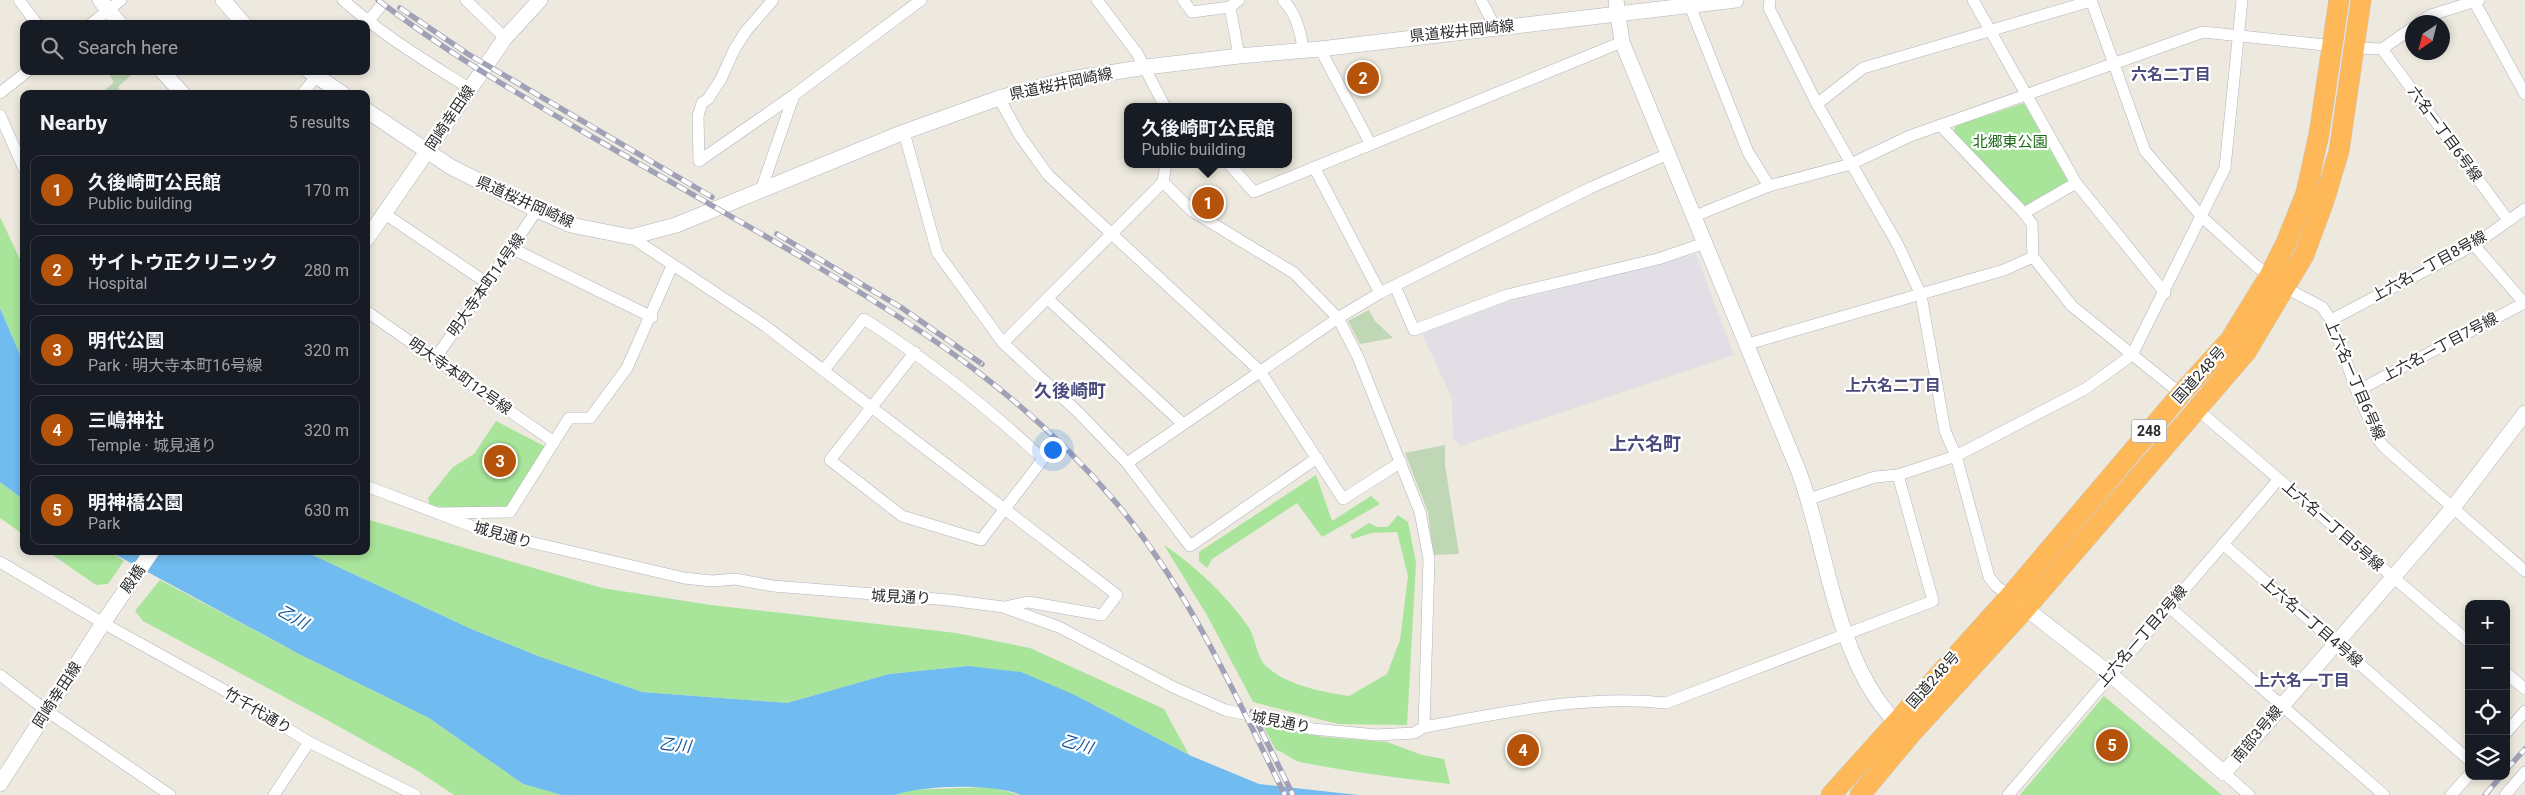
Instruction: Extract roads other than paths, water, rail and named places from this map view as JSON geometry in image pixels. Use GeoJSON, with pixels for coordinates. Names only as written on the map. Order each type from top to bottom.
{"type":"FeatureCollection","features":[{"type":"Feature","properties":{"kind":"highway","name":"国道248号"},"geometry":{"type":"LineString","coordinates":[[1831,795],[1902,728],[2198,410],[2246,352],[2277,281],[2286,243],[2306,193],[2320,134],[2334,46],[2339,0]]}},
{"type":"Feature","properties":{"kind":"highway","name":"国道248号"},"geometry":{"type":"LineString","coordinates":[[2018,602],[2181,394],[2230,340],[2277,281],[2304,255],[2339,151],[2356,48],[2361,0]]}},
{"type":"Feature","properties":{"kind":"highway","name":"国道248号"},"geometry":{"type":"LineString","coordinates":[[1860,795],[1902,728]]}},
{"type":"Feature","properties":{"kind":"main road"},"geometry":{"type":"LineString","coordinates":[[223,0],[240,20]]}},
{"type":"Feature","properties":{"kind":"main road","name":"岡崎幸田線"},"geometry":{"type":"LineString","coordinates":[[370,230],[385,214],[505,38],[540,0]]}},
{"type":"Feature","properties":{"kind":"main road","name":"県道桜井岡崎線"},"geometry":{"type":"LineString","coordinates":[[370,113],[452,167],[537,210],[571,225],[631,237],[676,226],[904,132],[999,98],[1064,80],[1146,67],[1495,28],[1617,7],[1690,6],[1736,0]]}},
{"type":"Feature","properties":{"kind":"main road"},"geometry":{"type":"LineString","coordinates":[[104,5],[117,20]]}},
{"type":"Feature","properties":{"kind":"main road"},"geometry":{"type":"LineString","coordinates":[[1617,7],[1622,42],[1748,344],[1809,499],[1845,633],[1869,689],[1902,728]]}},
{"type":"Feature","properties":{"kind":"main road"},"geometry":{"type":"LineString","coordinates":[[165,75],[179,90]]}},
{"type":"Feature","properties":{"kind":"main road"},"geometry":{"type":"LineString","coordinates":[[318,75],[337,90]]}},
{"type":"Feature","properties":{"kind":"main road","name":"南部3号線"},"geometry":{"type":"LineString","coordinates":[[2018,602],[2110,674],[2224,773],[2452,509],[2525,413]]}},
{"type":"Feature","properties":{"kind":"main road","name":"殿橋"},"geometry":{"type":"LineString","coordinates":[[114,607],[149,555]]}},
{"type":"Feature","properties":{"kind":"main road","name":"岡崎幸田線"},"geometry":{"type":"LineString","coordinates":[[0,784],[114,607]]}},
{"type":"Feature","properties":{"kind":"street"},"geometry":{"type":"LineString","coordinates":[[19,0],[34,20]]}},
{"type":"Feature","properties":{"kind":"street"},"geometry":{"type":"LineString","coordinates":[[94,20],[104,5],[121,0]]}},
{"type":"Feature","properties":{"kind":"street"},"geometry":{"type":"LineString","coordinates":[[343,0],[364,20]]}},
{"type":"Feature","properties":{"kind":"street"},"geometry":{"type":"LineString","coordinates":[[466,0],[505,38]]}},
{"type":"Feature","properties":{"kind":"street"},"geometry":{"type":"LineString","coordinates":[[774,0],[746,31],[734,50],[721,79],[708,99],[702,103],[698,116],[699,161],[794,95],[921,0]]}},
{"type":"Feature","properties":{"kind":"street"},"geometry":{"type":"LineString","coordinates":[[1097,0],[1146,67],[1163,103]]}},
{"type":"Feature","properties":{"kind":"street"},"geometry":{"type":"LineString","coordinates":[[1183,0],[1192,12],[1235,3],[1239,56]]}},
{"type":"Feature","properties":{"kind":"street"},"geometry":{"type":"LineString","coordinates":[[1283,0],[1293,14],[1302,36],[1303,50]]}},
{"type":"Feature","properties":{"kind":"street"},"geometry":{"type":"LineString","coordinates":[[1481,0],[1495,28]]}},
{"type":"Feature","properties":{"kind":"street"},"geometry":{"type":"LineString","coordinates":[[1770,0],[1769,8],[1818,104],[1898,245],[1921,295],[1945,431],[1956,456],[1988,577],[1996,586],[2018,602]]}},
{"type":"Feature","properties":{"kind":"street"},"geometry":{"type":"LineString","coordinates":[[1973,0],[2076,183],[2165,292]]}},
{"type":"Feature","properties":{"kind":"street"},"geometry":{"type":"LineString","coordinates":[[1818,104],[1863,68],[2091,0]]}},
{"type":"Feature","properties":{"kind":"street","name":"上六名一丁目6号線"},"geometry":{"type":"LineString","coordinates":[[2091,0],[2145,152],[2202,217],[2255,266],[2277,281],[2322,306],[2331,320],[2357,391],[2384,447],[2525,572]]}},
{"type":"Feature","properties":{"kind":"street"},"geometry":{"type":"LineString","coordinates":[[1809,499],[1875,477],[1898,475],[1956,456],[2085,389],[2132,355],[2225,168],[2242,0]]}},
{"type":"Feature","properties":{"kind":"street"},"geometry":{"type":"LineString","coordinates":[[2431,15],[2477,1],[2525,94]]}},
{"type":"Feature","properties":{"kind":"street"},"geometry":{"type":"LineString","coordinates":[[1690,6],[1748,152],[1769,186]]}},
{"type":"Feature","properties":{"kind":"street"},"geometry":{"type":"LineString","coordinates":[[369,20],[380,7]]}},
{"type":"Feature","properties":{"kind":"street"},"geometry":{"type":"LineString","coordinates":[[370,25],[470,89]]}},
{"type":"Feature","properties":{"kind":"street"},"geometry":{"type":"LineString","coordinates":[[1695,216],[1769,186],[1851,164],[1910,136],[2203,32],[2334,46]]}},
{"type":"Feature","properties":{"kind":"street"},"geometry":{"type":"LineString","coordinates":[[2356,48],[2382,48],[2405,33]]}},
{"type":"Feature","properties":{"kind":"street"},"geometry":{"type":"LineString","coordinates":[[1233,168],[1254,192],[1370,143],[1622,42]]}},
{"type":"Feature","properties":{"kind":"street","name":"六名一丁目6号線"},"geometry":{"type":"LineString","coordinates":[[2382,48],[2508,220]]}},
{"type":"Feature","properties":{"kind":"street"},"geometry":{"type":"LineString","coordinates":[[1320,49],[1370,143]]}},
{"type":"Feature","properties":{"kind":"street"},"geometry":{"type":"LineString","coordinates":[[0,92],[23,75]]}},
{"type":"Feature","properties":{"kind":"street"},"geometry":{"type":"LineString","coordinates":[[305,90],[315,75]]}},
{"type":"Feature","properties":{"kind":"street"},"geometry":{"type":"LineString","coordinates":[[761,190],[794,95]]}},
{"type":"Feature","properties":{"kind":"street"},"geometry":{"type":"LineString","coordinates":[[999,98],[1020,136],[1048,175],[1260,370],[1343,499],[1401,462]]}},
{"type":"Feature","properties":{"kind":"street"},"geometry":{"type":"LineString","coordinates":[[0,115],[20,160]]}},
{"type":"Feature","properties":{"kind":"street"},"geometry":{"type":"LineString","coordinates":[[1940,125],[2024,213],[2032,224],[2033,257],[2072,306],[2181,394]]}},
{"type":"Feature","properties":{"kind":"street"},"geometry":{"type":"LineString","coordinates":[[904,132],[937,252],[1003,343],[1078,412],[1127,463],[1190,546],[1317,458]]}},
{"type":"Feature","properties":{"kind":"street"},"geometry":{"type":"LineString","coordinates":[[1127,463],[1260,370],[1338,318],[1380,293],[1590,188],[1668,154]]}},
{"type":"Feature","properties":{"kind":"street"},"geometry":{"type":"LineString","coordinates":[[1314,167],[1380,293]]}},
{"type":"Feature","properties":{"kind":"street"},"geometry":{"type":"LineString","coordinates":[[1003,343],[1163,182],[1165,168]]}},
{"type":"Feature","properties":{"kind":"street"},"geometry":{"type":"LineString","coordinates":[[1163,182],[1192,211],[1294,273],[1338,318],[1358,357],[1420,512],[1429,558],[1424,727]]}},
{"type":"Feature","properties":{"kind":"street"},"geometry":{"type":"LineString","coordinates":[[2024,213],[2076,183]]}},
{"type":"Feature","properties":{"kind":"street","name":"上六名一丁目8号線"},"geometry":{"type":"LineString","coordinates":[[2331,320],[2474,245],[2525,208]]}},
{"type":"Feature","properties":{"kind":"street","name":"明大寺本町14号線"},"geometry":{"type":"LineString","coordinates":[[435,359],[537,210]]}},
{"type":"Feature","properties":{"kind":"street"},"geometry":{"type":"LineString","coordinates":[[385,214],[487,283]]}},
{"type":"Feature","properties":{"kind":"street"},"geometry":{"type":"LineString","coordinates":[[631,237],[672,266],[764,325],[1117,595],[1102,616],[1028,602],[1003,607]]}},
{"type":"Feature","properties":{"kind":"street"},"geometry":{"type":"LineString","coordinates":[[1395,286],[1414,330],[1506,295],[1658,259],[1706,244]]}},
{"type":"Feature","properties":{"kind":"street"},"geometry":{"type":"LineString","coordinates":[[2474,245],[2524,304]]}},
{"type":"Feature","properties":{"kind":"street"},"geometry":{"type":"LineString","coordinates":[[511,248],[652,317]]}},
{"type":"Feature","properties":{"kind":"street"},"geometry":{"type":"LineString","coordinates":[[1748,344],[2004,270],[2033,257]]}},
{"type":"Feature","properties":{"kind":"street"},"geometry":{"type":"LineString","coordinates":[[433,513],[510,512],[569,418],[590,418],[627,368],[652,317],[672,266]]}},
{"type":"Feature","properties":{"kind":"street"},"geometry":{"type":"LineString","coordinates":[[1048,299],[1183,424]]}},
{"type":"Feature","properties":{"kind":"street","name":"上六名一丁目7号線"},"geometry":{"type":"LineString","coordinates":[[2357,391],[2524,304]]}},
{"type":"Feature","properties":{"kind":"street","name":"明大寺本町12号線"},"geometry":{"type":"LineString","coordinates":[[370,314],[554,442]]}},
{"type":"Feature","properties":{"kind":"street"},"geometry":{"type":"LineString","coordinates":[[824,370],[864,319],[915,352],[1008,426],[1043,459],[981,540],[902,516],[830,460],[915,352]]}},
{"type":"Feature","properties":{"kind":"street","name":"上六名一丁目5号線"},"geometry":{"type":"LineString","coordinates":[[2198,410],[2465,639]]}},
{"type":"Feature","properties":{"kind":"street","name":"城見通り"},"geometry":{"type":"LineString","coordinates":[[370,488],[487,532],[684,578],[712,581],[736,579],[772,586],[949,600],[1003,607],[1059,627],[1173,687],[1225,710],[1313,729],[1377,736],[1414,732],[1424,727],[1534,708],[1634,700],[1666,703],[1845,633],[1933,601],[1898,475]]}},
{"type":"Feature","properties":{"kind":"street","name":"上六名一丁目2号線"},"geometry":{"type":"LineString","coordinates":[[2008,795],[2168,606],[2279,479]]}},
{"type":"Feature","properties":{"kind":"street","name":"上六名一丁目4号線"},"geometry":{"type":"LineString","coordinates":[[2223,544],[2465,757]]}},
{"type":"Feature","properties":{"kind":"street","name":"竹千代通り"},"geometry":{"type":"LineString","coordinates":[[0,562],[103,623],[233,695],[309,742],[414,795]]}},
{"type":"Feature","properties":{"kind":"street"},"geometry":{"type":"LineString","coordinates":[[2168,606],[2384,795]]}},
{"type":"Feature","properties":{"kind":"street"},"geometry":{"type":"LineString","coordinates":[[0,676],[47,711],[168,794]]}},
{"type":"Feature","properties":{"kind":"street"},"geometry":{"type":"LineString","coordinates":[[2510,676],[2525,689]]}},
{"type":"Feature","properties":{"kind":"street"},"geometry":{"type":"LineString","coordinates":[[2510,728],[2525,711]]}},
{"type":"Feature","properties":{"kind":"street"},"geometry":{"type":"LineString","coordinates":[[274,795],[309,742]]}},
{"type":"Feature","properties":{"kind":"street"},"geometry":{"type":"LineString","coordinates":[[2505,795],[2525,772]]}},
{"type":"Feature","properties":{"kind":"street"},"geometry":{"type":"LineString","coordinates":[[2224,773],[2249,795]]}},
{"type":"Feature","properties":{"kind":"street"},"geometry":{"type":"LineString","coordinates":[[2451,795],[2465,779]]}},
{"type":"Feature","properties":{"kind":"water"},"geometry":{"type":"Polygon","coordinates":[[[0,308],[20,355],[20,497],[0,482],[0,308]]]}},
{"type":"Feature","properties":{"kind":"water","name":"乙川"},"geometry":{"type":"Polygon","coordinates":[[[116,555],[313,555],[469,628],[538,656],[642,692],[787,703],[889,674],[968,666],[1021,672],[1075,695],[1189,755],[1259,784],[1358,795],[1021,795],[1009,791],[977,787],[940,787],[895,795],[562,795],[523,784],[429,718],[299,654],[116,555]]]}},
{"type":"Feature","properties":{"kind":"railway"},"geometry":{"type":"LineString","coordinates":[[378,0],[428,37],[507,87],[761,233],[861,293],[941,345],[1015,402],[1085,467],[1144,538],[1210,645],[1285,795]]}},
{"type":"Feature","properties":{"kind":"railway"},"geometry":{"type":"LineString","coordinates":[[400,8],[468,54],[712,197]]}},
{"type":"Feature","properties":{"kind":"railway"},"geometry":{"type":"LineString","coordinates":[[777,234],[902,308],[982,364]]}},
{"type":"Feature","properties":{"kind":"railway"},"geometry":{"type":"LineString","coordinates":[[1252,712],[1293,795]]}},
{"type":"Feature","properties":{"kind":"railway"},"geometry":{"type":"LineString","coordinates":[[2510,766],[2525,749]]}},
{"type":"Feature","properties":{"kind":"railway"},"geometry":{"type":"LineString","coordinates":[[2485,795],[2498,780]]}},
{"type":"Feature","properties":{"kind":"place","name":"サイトウ正クリニック"},"geometry":{"type":"Point","coordinates":[1363,78]}},
{"type":"Feature","properties":{"kind":"place","name":"久後崎町公民館"},"geometry":{"type":"Point","coordinates":[1208,203]}},
{"type":"Feature","properties":{"kind":"place","name":"明代公園"},"geometry":{"type":"Point","coordinates":[500,461]}},
{"type":"Feature","properties":{"kind":"place","name":"明神橋公園"},"geometry":{"type":"Point","coordinates":[2112,745]}},
{"type":"Feature","properties":{"kind":"place","name":"三嶋神社"},"geometry":{"type":"Point","coordinates":[1523,750]}},
{"type":"Feature","properties":{"kind":"district","name":"六名二丁目"},"geometry":{"type":"Point","coordinates":[2171,74]}},
{"type":"Feature","properties":{"kind":"district","name":"上六名二丁目"},"geometry":{"type":"Point","coordinates":[1893,385]}},
{"type":"Feature","properties":{"kind":"district","name":"久後崎町"},"geometry":{"type":"Point","coordinates":[1070,390]}},
{"type":"Feature","properties":{"kind":"district","name":"上六名町"},"geometry":{"type":"Point","coordinates":[1645,443]}},
{"type":"Feature","properties":{"kind":"district","name":"上六名一丁目"},"geometry":{"type":"Point","coordinates":[2302,680]}},
{"type":"Feature","properties":{"kind":"park label","name":"北郷東公園"},"geometry":{"type":"Point","coordinates":[2010,142]}}]}
